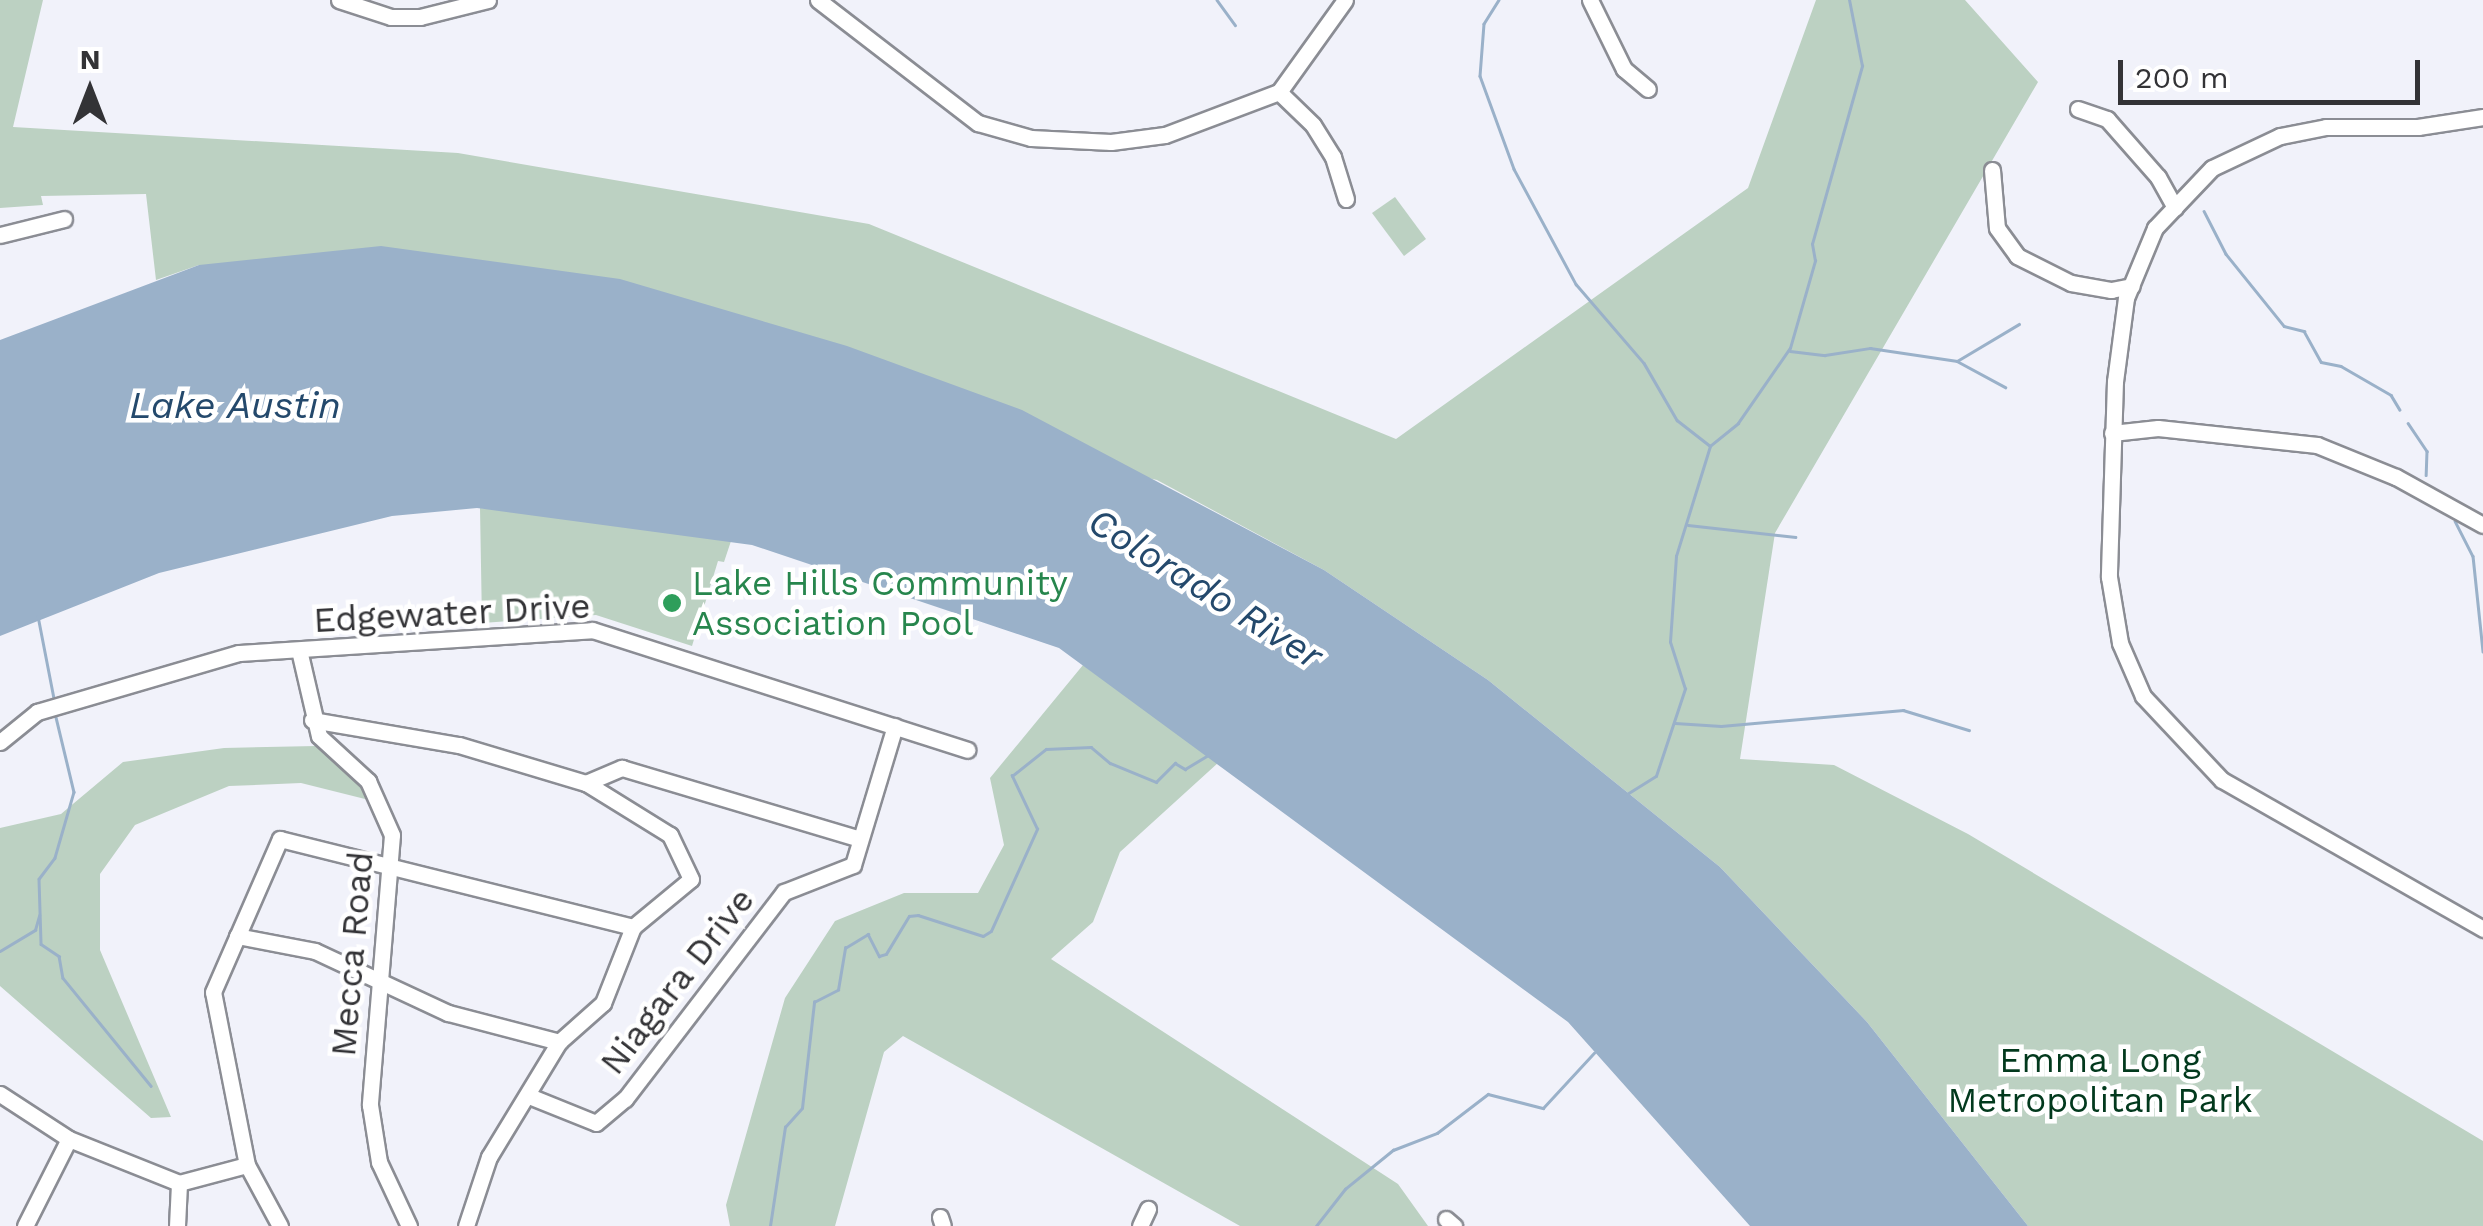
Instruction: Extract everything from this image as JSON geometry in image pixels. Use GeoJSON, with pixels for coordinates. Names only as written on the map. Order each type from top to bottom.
{"type":"FeatureCollection","features":[{"type":"Feature","properties":{"kind":"street"},"geometry":{"type":"LineString","coordinates":[[339,0],[391,17],[450,12],[488,0]]}},
{"type":"Feature","properties":{"kind":"street"},"geometry":{"type":"LineString","coordinates":[[818,0],[978,123],[1030,138],[1111,142],[1165,135],[1280,92],[1345,0]]}},
{"type":"Feature","properties":{"kind":"street"},"geometry":{"type":"LineString","coordinates":[[1590,0],[1624,69],[1648,89]]}},
{"type":"Feature","properties":{"kind":"street"},"geometry":{"type":"LineString","coordinates":[[1280,92],[1313,125],[1333,158],[1346,199]]}},
{"type":"Feature","properties":{"kind":"street"},"geometry":{"type":"LineString","coordinates":[[2078,108],[2108,119],[2158,177],[2175,208]]}},
{"type":"Feature","properties":{"kind":"street"},"geometry":{"type":"LineString","coordinates":[[2483,117],[2418,127],[2326,126],[2280,136],[2212,168],[2155,228],[2132,286],[2112,434],[2109,577],[2120,643],[2143,696],[2222,780],[2483,929]]}},
{"type":"Feature","properties":{"kind":"street"},"geometry":{"type":"LineString","coordinates":[[1992,170],[1997,228],[2017,256],[2072,283],[2132,286]]}},
{"type":"Feature","properties":{"kind":"street"},"geometry":{"type":"LineString","coordinates":[[0,235],[64,219]]}},
{"type":"Feature","properties":{"kind":"street"},"geometry":{"type":"LineString","coordinates":[[2112,434],[2158,428],[2316,444],[2396,477],[2483,525]]}},
{"type":"Feature","properties":{"kind":"street","name":"Edgewater Drive"},"geometry":{"type":"LineString","coordinates":[[0,742],[37,712],[238,653],[592,630],[967,750]]}},
{"type":"Feature","properties":{"kind":"street","name":"Mecca Road"},"geometry":{"type":"LineString","coordinates":[[299,650],[312,720],[381,801],[392,864],[371,1125],[379,1162],[409,1226]]}},
{"type":"Feature","properties":{"kind":"street"},"geometry":{"type":"LineString","coordinates":[[312,720],[459,745],[586,783],[670,835],[691,879],[634,927],[603,1003],[559,1042],[489,1157],[466,1226]]}},
{"type":"Feature","properties":{"kind":"street","name":"Niagara Drive"},"geometry":{"type":"LineString","coordinates":[[529,1096],[596,1123],[625,1100],[784,892],[852,865],[895,726]]}},
{"type":"Feature","properties":{"kind":"street"},"geometry":{"type":"LineString","coordinates":[[586,783],[622,768],[860,839]]}},
{"type":"Feature","properties":{"kind":"street"},"geometry":{"type":"LineString","coordinates":[[280,1226],[247,1165],[213,992],[280,839],[634,927]]}},
{"type":"Feature","properties":{"kind":"street"},"geometry":{"type":"LineString","coordinates":[[237,936],[315,951],[382,986],[448,1013],[559,1042]]}},
{"type":"Feature","properties":{"kind":"street"},"geometry":{"type":"LineString","coordinates":[[0,1094],[69,1139],[179,1183],[247,1165]]}},
{"type":"Feature","properties":{"kind":"street"},"geometry":{"type":"LineString","coordinates":[[24,1226],[69,1139]]}},
{"type":"Feature","properties":{"kind":"street"},"geometry":{"type":"LineString","coordinates":[[177,1226],[179,1183]]}},
{"type":"Feature","properties":{"kind":"street"},"geometry":{"type":"LineString","coordinates":[[1140,1226],[1148,1209]]}},
{"type":"Feature","properties":{"kind":"green space","name":"Emma Long Metropolitan Park"},"geometry":{"type":"Polygon","coordinates":[[[0,0],[43,0],[13,127],[458,153],[869,224],[1396,439],[1748,188],[1816,0],[1965,0],[2038,82],[1775,533],[1740,759],[1834,765],[1968,834],[2483,1141],[2483,1226],[2028,1226],[1867,1022],[1720,867],[1488,680],[1324,570],[1157,480],[199,265],[156,280],[146,194],[41,196],[43,205],[0,208],[0,0]]]}},
{"type":"Feature","properties":{"kind":"green space"},"geometry":{"type":"Polygon","coordinates":[[[1395,197],[1426,239],[1404,256],[1372,213],[1395,197]]]}},
{"type":"Feature","properties":{"kind":"green space"},"geometry":{"type":"Polygon","coordinates":[[[480,508],[594,519],[731,541],[724,562],[718,561],[692,646],[596,615],[482,623],[480,508]]]}},
{"type":"Feature","properties":{"kind":"green space"},"geometry":{"type":"Polygon","coordinates":[[[1083,665],[1219,762],[1120,852],[1093,922],[1051,959],[1398,1184],[1428,1226],[1240,1226],[903,1036],[884,1052],[835,1226],[730,1226],[726,1205],[785,998],[835,921],[904,893],[978,893],[1004,845],[990,778],[1083,665]]]}},
{"type":"Feature","properties":{"kind":"green space"},"geometry":{"type":"Polygon","coordinates":[[[316,746],[354,774],[373,801],[301,783],[229,786],[135,825],[100,874],[100,950],[171,1117],[151,1118],[0,986],[0,828],[61,814],[123,762],[224,748],[316,746]]]}},
{"type":"Feature","properties":{"kind":"water","name":"Lake Austin"},"geometry":{"type":"Polygon","coordinates":[[[381,246],[620,279],[847,346],[1022,410],[1324,570],[1488,680],[1720,867],[1867,1022],[2028,1226],[1750,1226],[1568,1022],[1059,648],[752,545],[477,508],[392,516],[159,573],[0,636],[0,340],[199,265],[381,246]]]}},
{"type":"Feature","properties":{"kind":"waterway"},"geometry":{"type":"LineString","coordinates":[[1217,0],[1235,25]]}},
{"type":"Feature","properties":{"kind":"waterway"},"geometry":{"type":"LineString","coordinates":[[1499,0],[1484,24],[1480,76],[1514,169],[1576,284],[1644,363],[1677,420],[1709,445]]}},
{"type":"Feature","properties":{"kind":"waterway"},"geometry":{"type":"LineString","coordinates":[[1627,794],[1656,776],[1685,689],[1670,642],[1676,556],[1710,446],[1738,423],[1790,348],[1815,261],[1812,244],[1862,66],[1849,0]]}},
{"type":"Feature","properties":{"kind":"waterway"},"geometry":{"type":"LineString","coordinates":[[2204,211],[2226,254],[2284,326],[2304,331],[2321,362],[2341,366],[2391,395],[2400,410]]}},
{"type":"Feature","properties":{"kind":"waterway"},"geometry":{"type":"LineString","coordinates":[[1957,361],[2019,324]]}},
{"type":"Feature","properties":{"kind":"waterway"},"geometry":{"type":"LineString","coordinates":[[1790,351],[1825,355],[1870,348],[1957,361],[2005,387]]}},
{"type":"Feature","properties":{"kind":"waterway"},"geometry":{"type":"LineString","coordinates":[[2408,423],[2427,451],[2426,475]]}},
{"type":"Feature","properties":{"kind":"waterway"},"geometry":{"type":"LineString","coordinates":[[2455,521],[2473,556],[2483,651]]}},
{"type":"Feature","properties":{"kind":"waterway"},"geometry":{"type":"LineString","coordinates":[[1688,525],[1795,537]]}},
{"type":"Feature","properties":{"kind":"waterway"},"geometry":{"type":"LineString","coordinates":[[38,616],[54,698]]}},
{"type":"Feature","properties":{"kind":"waterway"},"geometry":{"type":"LineString","coordinates":[[1675,723],[1721,726],[1903,710],[1969,730]]}},
{"type":"Feature","properties":{"kind":"waterway"},"geometry":{"type":"LineString","coordinates":[[55,713],[74,792],[55,858],[39,879],[41,944],[59,956],[63,978],[151,1086]]}},
{"type":"Feature","properties":{"kind":"waterway"},"geometry":{"type":"LineString","coordinates":[[770,1226],[785,1127],[802,1108],[814,1002],[838,990],[845,948],[868,934],[879,956],[886,954],[909,916],[918,915],[983,936],[991,931],[1037,829],[1012,776],[1046,749],[1091,747],[1110,763],[1156,782],[1175,763],[1185,769],[1212,753]]}},
{"type":"Feature","properties":{"kind":"waterway"},"geometry":{"type":"LineString","coordinates":[[0,951],[35,930],[39,916]]}},
{"type":"Feature","properties":{"kind":"waterway"},"geometry":{"type":"LineString","coordinates":[[1316,1226],[1345,1189],[1393,1150],[1437,1133],[1488,1094],[1543,1108],[1594,1053]]}},
{"type":"Feature","properties":{"kind":"place","name":"Lake Hills Community Association Pool"},"geometry":{"type":"Point","coordinates":[672,603]}},
{"type":"Feature","properties":{"kind":"water label","name":"Colorado River"},"geometry":{"type":"Point","coordinates":[1205,589]}}]}
